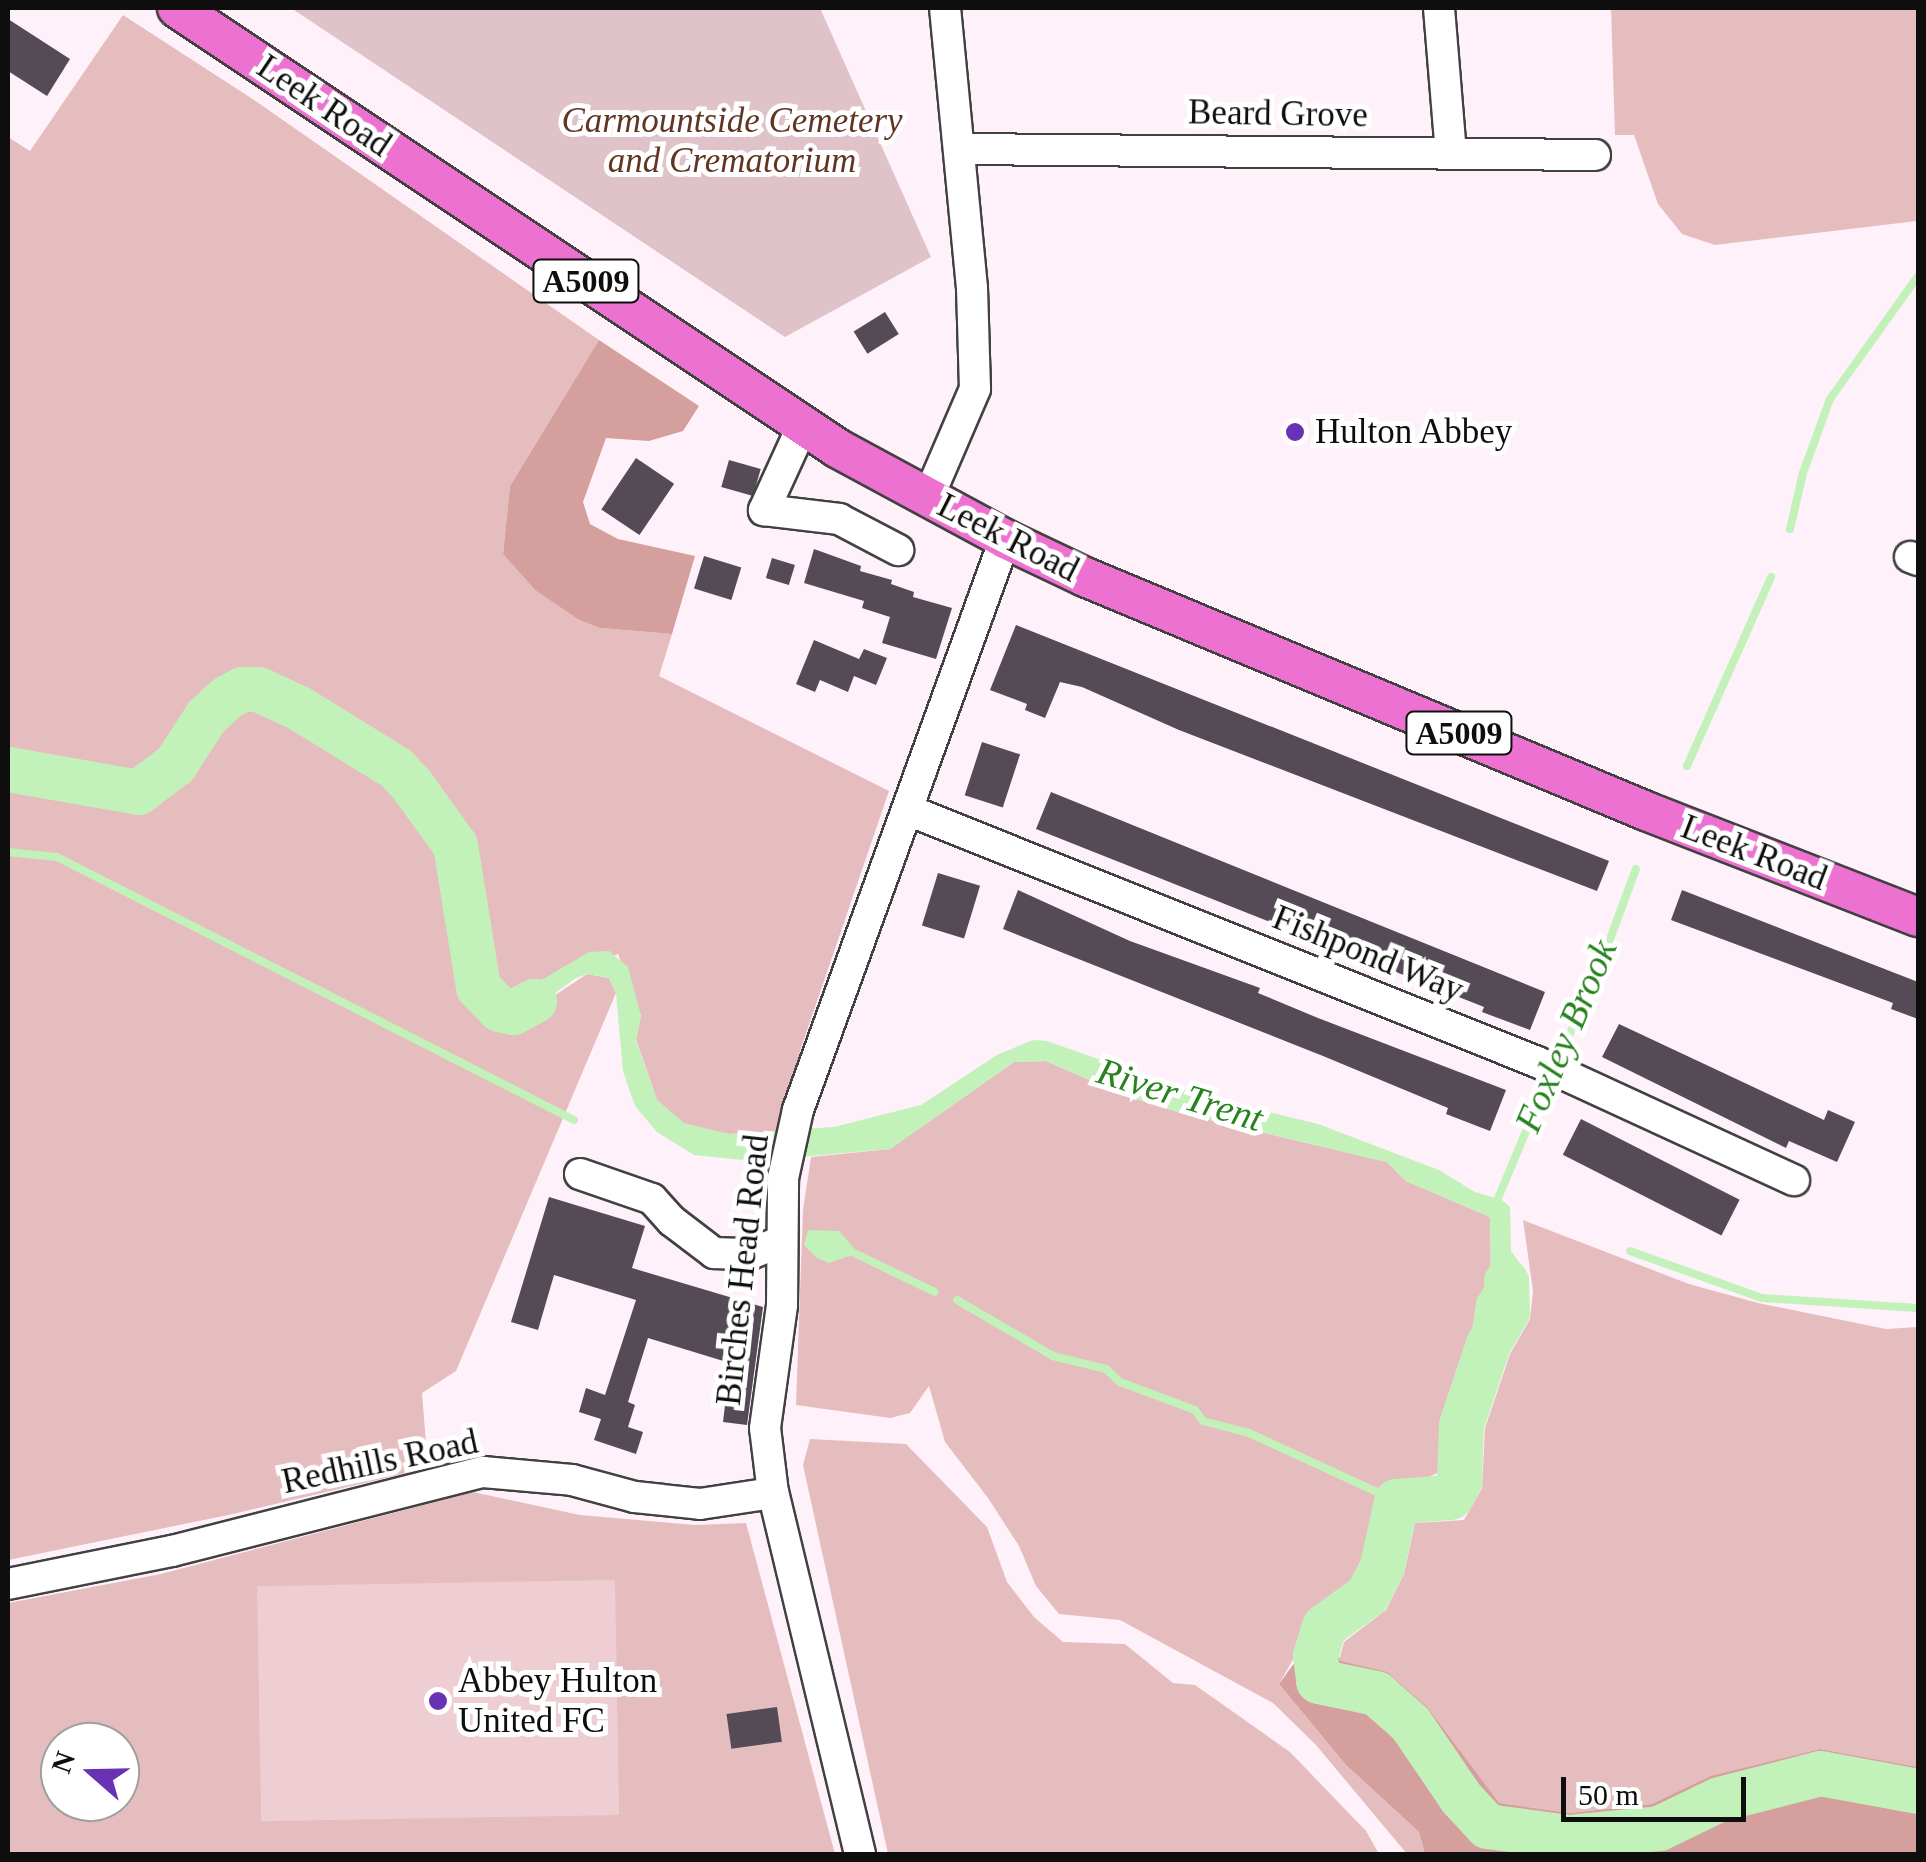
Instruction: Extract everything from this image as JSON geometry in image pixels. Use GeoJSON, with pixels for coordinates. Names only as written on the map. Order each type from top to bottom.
{"type":"FeatureCollection","features":[{"type":"Feature","properties":{"kind":"main road","name":"Leek Road"},"geometry":{"type":"LineString","coordinates":[[177,8],[803,426],[928,498],[1084,577],[1610,796],[1918,917]]}},
{"type":"Feature","properties":{"kind":"street"},"geometry":{"type":"LineString","coordinates":[[928,498],[975,389],[960,149],[945,8]]}},
{"type":"Feature","properties":{"kind":"street"},"geometry":{"type":"LineString","coordinates":[[1439,8],[1452,153]]}},
{"type":"Feature","properties":{"kind":"street","name":"Beard Grove"},"geometry":{"type":"LineString","coordinates":[[960,149],[1595,155]]}},
{"type":"Feature","properties":{"kind":"street"},"geometry":{"type":"LineString","coordinates":[[803,426],[764,510],[839,519],[898,550]]}},
{"type":"Feature","properties":{"kind":"street","name":"Birches Head Road"},"geometry":{"type":"LineString","coordinates":[[860,1854],[772,1493],[765,1428],[782,1305],[783,1178],[798,1110],[1005,538]]}},
{"type":"Feature","properties":{"kind":"street","name":"Fishpond Way"},"geometry":{"type":"LineString","coordinates":[[908,810],[1550,1068],[1794,1180]]}},
{"type":"Feature","properties":{"kind":"street"},"geometry":{"type":"LineString","coordinates":[[580,1174],[652,1199],[672,1221],[714,1253],[750,1254],[780,1242]]}},
{"type":"Feature","properties":{"kind":"street","name":"Redhills Road"},"geometry":{"type":"LineString","coordinates":[[8,1584],[172,1551],[318,1510],[483,1472],[572,1480],[635,1496],[700,1504],[772,1493]]}},
{"type":"Feature","properties":{"kind":"shaded area"},"geometry":{"type":"Polygon","coordinates":[[[1611,8],[1918,8],[1917,221],[1715,245],[1682,234],[1658,204],[1634,135],[1615,135],[1611,8]]]}},
{"type":"Feature","properties":{"kind":"shaded area"},"geometry":{"type":"Polygon","coordinates":[[[123,15],[257,102],[599,340],[510,486],[503,554],[535,590],[600,628],[672,634],[659,676],[889,791],[801,1048],[781,1131],[729,1134],[684,1124],[657,1100],[636,1039],[641,1016],[618,954],[511,998],[498,997],[490,986],[491,1022],[503,1023],[516,1021],[587,974],[609,978],[616,993],[456,1371],[422,1393],[428,1468],[233,1514],[8,1560],[8,137],[30,151],[123,15]]]}},
{"type":"Feature","properties":{"kind":"shaded area"},"geometry":{"type":"Polygon","coordinates":[[[599,340],[699,406],[683,431],[649,441],[606,438],[583,502],[590,524],[618,539],[695,556],[672,634],[600,628],[578,619],[535,590],[503,554],[510,486],[599,340]]]}},
{"type":"Feature","properties":{"kind":"shaded area"},"geometry":{"type":"Polygon","coordinates":[[[1046,1061],[1126,1096],[1184,1114],[1387,1162],[1406,1181],[1490,1217],[1491,1277],[1477,1299],[1472,1331],[1459,1362],[1443,1470],[1423,1480],[1411,1478],[1381,1504],[1363,1565],[1345,1590],[1323,1607],[1279,1684],[1346,1765],[1419,1832],[1425,1854],[1407,1854],[1316,1745],[1273,1703],[1120,1620],[1059,1614],[1036,1586],[1019,1546],[988,1498],[945,1442],[929,1386],[910,1413],[890,1418],[796,1405],[803,1210],[811,1157],[890,1149],[1014,1062],[1046,1061]]]}},
{"type":"Feature","properties":{"kind":"shaded area"},"geometry":{"type":"Polygon","coordinates":[[[1523,1220],[1689,1284],[1758,1303],[1886,1329],[1918,1327],[1918,1767],[1820,1749],[1711,1777],[1652,1804],[1570,1813],[1499,1803],[1339,1661],[1344,1642],[1386,1610],[1404,1574],[1415,1523],[1464,1520],[1482,1488],[1485,1428],[1510,1354],[1530,1319],[1533,1291],[1523,1220]]]}},
{"type":"Feature","properties":{"kind":"shaded area"},"geometry":{"type":"Polygon","coordinates":[[[810,1439],[906,1444],[987,1527],[1007,1582],[1034,1617],[1063,1642],[1125,1644],[1173,1683],[1195,1685],[1290,1752],[1366,1831],[1379,1854],[888,1854],[803,1465],[810,1439]]]}},
{"type":"Feature","properties":{"kind":"shaded area"},"geometry":{"type":"Polygon","coordinates":[[[473,1492],[580,1515],[695,1525],[746,1523],[835,1854],[8,1854],[8,1603],[161,1574],[473,1492]]]}},
{"type":"Feature","properties":{"kind":"shaded area","name":"Abbey Hulton United FC"},"geometry":{"type":"Polygon","coordinates":[[[615,1580],[619,1815],[261,1821],[257,1586],[615,1580]]]}},
{"type":"Feature","properties":{"kind":"shaded area"},"geometry":{"type":"Polygon","coordinates":[[[1339,1657],[1340,1661],[1387,1672],[1427,1707],[1499,1803],[1570,1813],[1652,1804],[1711,1776],[1820,1749],[1918,1767],[1918,1854],[1425,1854],[1419,1832],[1346,1765],[1279,1684],[1295,1662],[1339,1657]]]}},
{"type":"Feature","properties":{"kind":"green space","name":"Carmountside Cemetery and Crematorium"},"geometry":{"type":"Polygon","coordinates":[[[291,8],[820,8],[931,257],[785,337],[291,8]]]}},
{"type":"Feature","properties":{"kind":"water"},"geometry":{"type":"Polygon","coordinates":[[[609,951],[628,967],[641,1016],[636,1040],[657,1100],[684,1123],[729,1134],[834,1127],[921,1105],[997,1055],[1033,1040],[1047,1041],[1203,1096],[1318,1124],[1439,1170],[1475,1192],[1502,1200],[1510,1207],[1511,1251],[1529,1276],[1527,1295],[1499,1340],[1472,1331],[1477,1299],[1491,1277],[1490,1217],[1406,1181],[1387,1162],[1184,1114],[1126,1096],[1046,1061],[1014,1062],[890,1149],[753,1161],[694,1155],[657,1132],[635,1106],[623,1071],[616,993],[609,978],[587,974],[576,978],[516,1021],[491,1022],[475,1009],[490,985],[498,997],[511,998],[589,952],[609,951]]]}},
{"type":"Feature","properties":{"kind":"water"},"geometry":{"type":"Polygon","coordinates":[[[808,1230],[839,1231],[858,1253],[829,1263],[817,1258],[804,1245],[808,1230]]]}},
{"type":"Feature","properties":{"kind":"building"},"geometry":{"type":"Polygon","coordinates":[[[8,19],[70,59],[47,96],[8,71],[8,19]]]}},
{"type":"Feature","properties":{"kind":"building"},"geometry":{"type":"Polygon","coordinates":[[[885,312],[899,334],[867,354],[854,332],[885,312]]]}},
{"type":"Feature","properties":{"kind":"building"},"geometry":{"type":"Polygon","coordinates":[[[636,458],[674,484],[639,535],[601,509],[636,458]]]}},
{"type":"Feature","properties":{"kind":"building"},"geometry":{"type":"Polygon","coordinates":[[[729,460],[761,469],[753,496],[721,487],[729,460]]]}},
{"type":"Feature","properties":{"kind":"building"},"geometry":{"type":"Polygon","coordinates":[[[814,549],[861,566],[860,571],[892,580],[891,584],[914,592],[913,597],[952,608],[936,659],[882,643],[890,617],[862,608],[864,601],[804,583],[814,549]]]}},
{"type":"Feature","properties":{"kind":"building"},"geometry":{"type":"Polygon","coordinates":[[[704,556],[741,567],[731,600],[694,589],[704,556]]]}},
{"type":"Feature","properties":{"kind":"building"},"geometry":{"type":"Polygon","coordinates":[[[772,558],[795,565],[789,585],[766,578],[772,558]]]}},
{"type":"Feature","properties":{"kind":"building"},"geometry":{"type":"Polygon","coordinates":[[[1016,625],[1609,861],[1597,891],[1179,730],[1082,687],[1060,682],[1045,718],[1025,710],[1027,704],[990,690],[1016,625]]]}},
{"type":"Feature","properties":{"kind":"building"},"geometry":{"type":"Polygon","coordinates":[[[814,640],[859,659],[864,649],[887,658],[876,685],[854,676],[848,692],[820,680],[815,692],[796,684],[814,640]]]}},
{"type":"Feature","properties":{"kind":"building"},"geometry":{"type":"Polygon","coordinates":[[[982,742],[1020,754],[1003,808],[965,795],[982,742]]]}},
{"type":"Feature","properties":{"kind":"building"},"geometry":{"type":"Polygon","coordinates":[[[1051,792],[1545,992],[1530,1030],[1482,1012],[1484,1007],[1036,829],[1051,792]]]}},
{"type":"Feature","properties":{"kind":"building"},"geometry":{"type":"Polygon","coordinates":[[[938,873],[980,886],[964,938],[922,926],[938,873]]]}},
{"type":"Feature","properties":{"kind":"building"},"geometry":{"type":"Polygon","coordinates":[[[1018,890],[1130,941],[1260,988],[1258,993],[1318,1018],[1506,1090],[1490,1131],[1446,1114],[1448,1108],[1323,1056],[1003,929],[1018,890]]]}},
{"type":"Feature","properties":{"kind":"building"},"geometry":{"type":"Polygon","coordinates":[[[1682,890],[1918,982],[1918,1019],[1891,1009],[1893,1003],[1671,920],[1682,890]]]}},
{"type":"Feature","properties":{"kind":"building"},"geometry":{"type":"Polygon","coordinates":[[[1619,1024],[1824,1120],[1828,1110],[1855,1122],[1837,1162],[1789,1141],[1786,1148],[1602,1057],[1619,1024]]]}},
{"type":"Feature","properties":{"kind":"building"},"geometry":{"type":"Polygon","coordinates":[[[1581,1119],[1740,1200],[1721,1235],[1563,1155],[1581,1119]]]}},
{"type":"Feature","properties":{"kind":"building"},"geometry":{"type":"Polygon","coordinates":[[[549,1197],[645,1226],[632,1268],[763,1307],[747,1425],[723,1422],[730,1363],[648,1338],[628,1402],[635,1405],[628,1427],[643,1432],[636,1454],[594,1440],[601,1419],[579,1412],[586,1388],[605,1395],[636,1300],[554,1275],[538,1330],[511,1322],[549,1197]]]}},
{"type":"Feature","properties":{"kind":"building"},"geometry":{"type":"Polygon","coordinates":[[[777,1707],[782,1742],[731,1749],[726,1714],[777,1707]]]}},
{"type":"Feature","properties":{"kind":"waterway","name":"Foxley Brook"},"geometry":{"type":"LineString","coordinates":[[1790,529],[1803,473],[1830,399],[1918,276]]}},
{"type":"Feature","properties":{"kind":"waterway","name":"Foxley Brook"},"geometry":{"type":"LineString","coordinates":[[1687,766],[1771,577]]}},
{"type":"Feature","properties":{"kind":"waterway","name":"River Trent"},"geometry":{"type":"LineString","coordinates":[[8,769],[138,792],[175,764],[206,716],[227,697],[242,689],[258,689],[299,708],[396,768],[411,784],[455,845],[478,987],[499,1009],[513,1012],[534,1001]]}},
{"type":"Feature","properties":{"kind":"waterway"},"geometry":{"type":"LineString","coordinates":[[8,852],[57,857],[574,1120]]}},
{"type":"Feature","properties":{"kind":"waterway","name":"Foxley Brook"},"geometry":{"type":"LineString","coordinates":[[1555,1063],[1591,991],[1636,869]]}},
{"type":"Feature","properties":{"kind":"waterway","name":"Foxley Brook"},"geometry":{"type":"LineString","coordinates":[[1496,1203],[1549,1076]]}},
{"type":"Feature","properties":{"kind":"waterway"},"geometry":{"type":"LineString","coordinates":[[850,1251],[935,1292]]}},
{"type":"Feature","properties":{"kind":"waterway"},"geometry":{"type":"LineString","coordinates":[[1630,1251],[1762,1298],[1918,1308]]}},
{"type":"Feature","properties":{"kind":"waterway","name":"River Trent"},"geometry":{"type":"LineString","coordinates":[[1506,1281],[1507,1311],[1488,1344],[1461,1424],[1459,1481],[1450,1497],[1396,1501],[1382,1566],[1367,1595],[1324,1626],[1315,1655],[1318,1681],[1376,1693],[1410,1723],[1461,1798],[1487,1826],[1569,1837],[1659,1828],[1719,1799],[1820,1773],[1918,1791]]}},
{"type":"Feature","properties":{"kind":"waterway"},"geometry":{"type":"LineString","coordinates":[[957,1300],[1053,1356],[1106,1369],[1120,1382],[1195,1410],[1203,1421],[1249,1433],[1396,1501]]}},
{"type":"Feature","properties":{"kind":"place","name":"Hulton Abbey"},"geometry":{"type":"Point","coordinates":[1295,432]}},
{"type":"Feature","properties":{"kind":"place","name":"Abbey Hulton United FC"},"geometry":{"type":"Point","coordinates":[438,1701]}}]}
